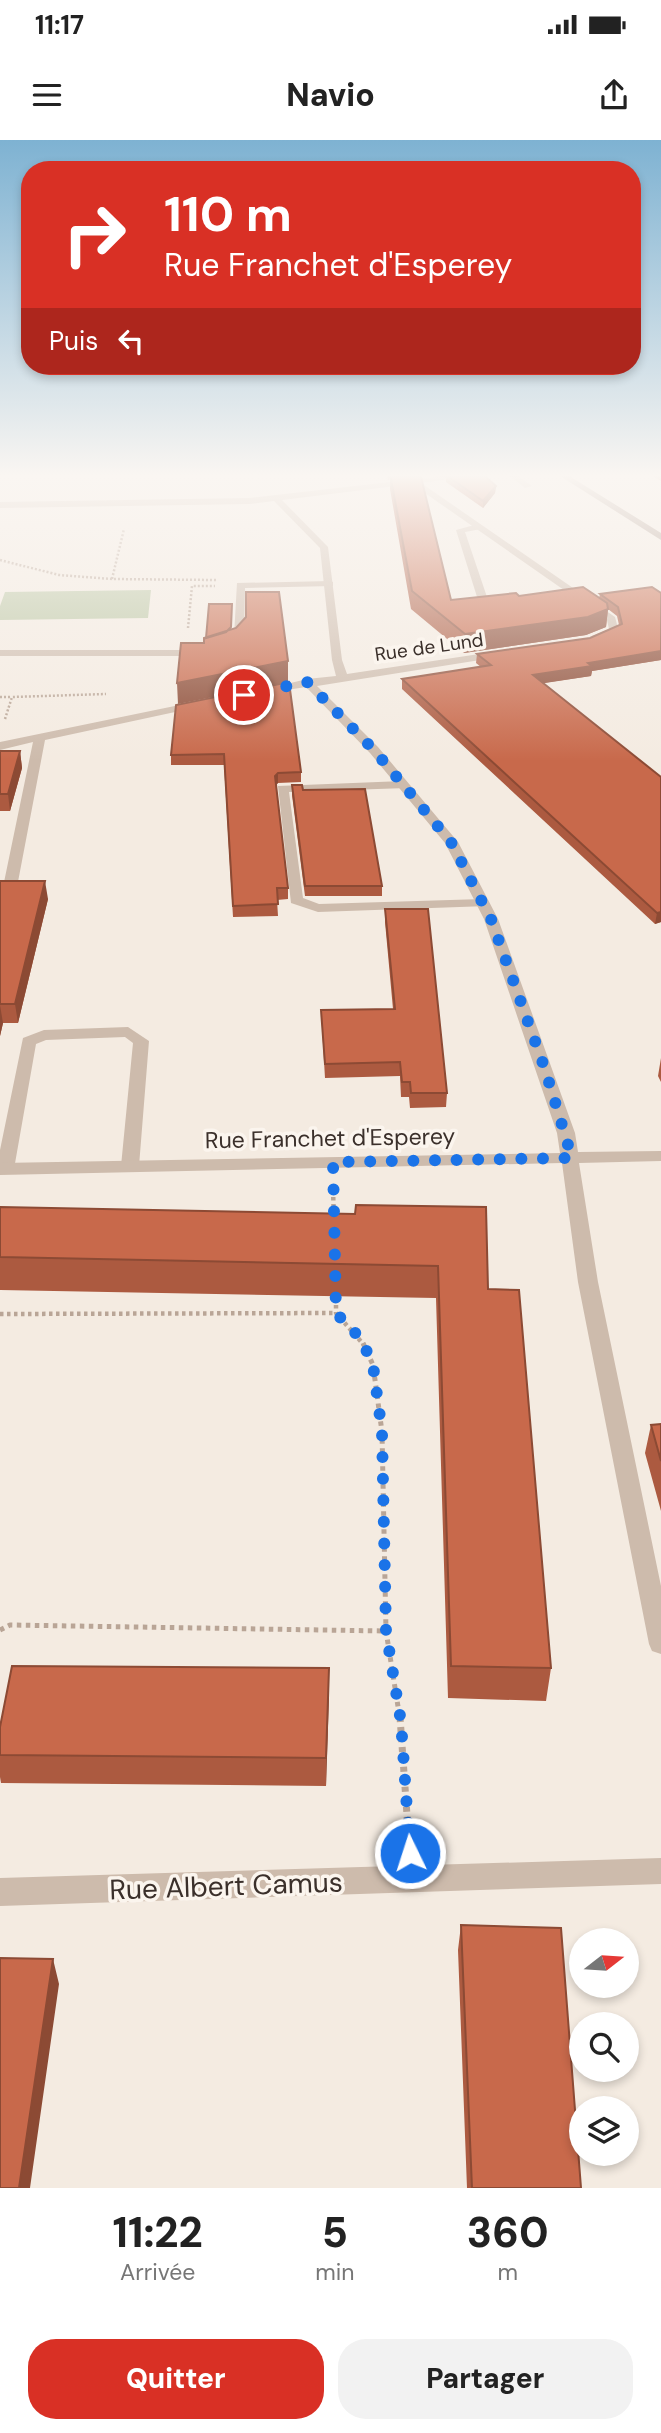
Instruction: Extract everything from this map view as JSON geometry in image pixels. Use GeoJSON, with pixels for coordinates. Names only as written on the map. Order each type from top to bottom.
{"type":"FeatureCollection","features":[{"type":"Feature","properties":{"kind":"street"},"geometry":{"type":"LineString","coordinates":[[328,570],[337,660],[342,677]]}},
{"type":"Feature","properties":{"kind":"street"},"geometry":{"type":"LineString","coordinates":[[473,570],[483,600]]}},
{"type":"Feature","properties":{"kind":"street"},"geometry":{"type":"LineString","coordinates":[[540,570],[611,619],[615,630],[589,640]]}},
{"type":"Feature","properties":{"kind":"street"},"geometry":{"type":"LineString","coordinates":[[0,653],[205,653],[231,645],[239,638],[240,585],[330,584]]}},
{"type":"Feature","properties":{"kind":"street","name":"Rue de Lund"},"geometry":{"type":"LineString","coordinates":[[259,692],[307,682],[510,652]]}},
{"type":"Feature","properties":{"kind":"street"},"geometry":{"type":"LineString","coordinates":[[307,682],[374,750],[451,842],[491,919],[545,1069],[572,1158],[588,1282],[661,1644]]}},
{"type":"Feature","properties":{"kind":"street"},"geometry":{"type":"LineString","coordinates":[[0,746],[210,702]]}},
{"type":"Feature","properties":{"kind":"street"},"geometry":{"type":"LineString","coordinates":[[10,887],[40,738]]}},
{"type":"Feature","properties":{"kind":"street"},"geometry":{"type":"LineString","coordinates":[[403,785],[282,789],[296,900],[318,908],[483,904]]}},
{"type":"Feature","properties":{"kind":"street"},"geometry":{"type":"LineString","coordinates":[[3,1169],[29,1041],[44,1035],[128,1032],[141,1041],[130,1166]]}},
{"type":"Feature","properties":{"kind":"street","name":"Rue Franchet d'Esperey"},"geometry":{"type":"LineString","coordinates":[[3,1169],[661,1156]]}},
{"type":"Feature","properties":{"kind":"street","name":"Rue Albert Camus"},"geometry":{"type":"LineString","coordinates":[[0,1892],[661,1871]]}},
{"type":"Feature","properties":{"kind":"path"},"geometry":{"type":"LineString","coordinates":[[38,570],[59,575],[112,579],[227,580]]}},
{"type":"Feature","properties":{"kind":"path"},"geometry":{"type":"LineString","coordinates":[[112,579],[114,570]]}},
{"type":"Feature","properties":{"kind":"path"},"geometry":{"type":"LineString","coordinates":[[185,653],[192,586],[240,585]]}},
{"type":"Feature","properties":{"kind":"path"},"geometry":{"type":"LineString","coordinates":[[0,697],[12,697]]}},
{"type":"Feature","properties":{"kind":"path"},"geometry":{"type":"LineString","coordinates":[[333,1162],[334,1231]]}},
{"type":"Feature","properties":{"kind":"path"},"geometry":{"type":"LineString","coordinates":[[335,1286],[336,1313],[361,1339],[373,1365],[382,1432],[386,1631],[401,1722],[411,1880]]}},
{"type":"Feature","properties":{"kind":"path"},"geometry":{"type":"LineString","coordinates":[[0,1314],[336,1313]]}},
{"type":"Feature","properties":{"kind":"path"},"geometry":{"type":"LineString","coordinates":[[0,1630],[10,1625],[386,1631]]}},
{"type":"Feature","properties":{"kind":"green space"},"geometry":{"type":"Polygon","coordinates":[[[151,590],[148,618],[0,620],[0,606],[5,592],[151,590]]]}},
{"type":"Feature","properties":{"kind":"building"},"geometry":{"type":"Polygon","coordinates":[[[408,570],[444,570],[451,600],[516,593],[519,596],[583,587],[607,603],[608,609],[588,617],[465,634],[412,591],[408,570]]]}},
{"type":"Feature","properties":{"kind":"building"},"geometry":{"type":"Polygon","coordinates":[[[652,587],[661,593],[661,651],[533,675],[661,777],[661,912],[657,913],[402,679],[491,665],[477,654],[590,638],[622,624],[618,607],[600,594],[652,587]]]}},
{"type":"Feature","properties":{"kind":"building"},"geometry":{"type":"Polygon","coordinates":[[[246,592],[279,592],[288,661],[177,683],[181,643],[204,643],[204,638],[236,628],[246,617],[246,592]]]}},
{"type":"Feature","properties":{"kind":"building"},"geometry":{"type":"Polygon","coordinates":[[[209,604],[232,604],[231,627],[226,632],[206,638],[209,604]]]}},
{"type":"Feature","properties":{"kind":"building"},"geometry":{"type":"Polygon","coordinates":[[[289,682],[301,772],[278,773],[275,776],[288,888],[277,888],[278,904],[233,906],[224,754],[171,755],[176,705],[289,682]]]}},
{"type":"Feature","properties":{"kind":"building"},"geometry":{"type":"Polygon","coordinates":[[[0,751],[20,751],[8,794],[0,794],[0,751]]]}},
{"type":"Feature","properties":{"kind":"building"},"geometry":{"type":"Polygon","coordinates":[[[292,785],[302,785],[303,790],[365,789],[382,886],[305,886],[292,785]]]}},
{"type":"Feature","properties":{"kind":"building"},"geometry":{"type":"Polygon","coordinates":[[[0,881],[45,881],[15,1004],[0,1004],[0,881]]]}},
{"type":"Feature","properties":{"kind":"building"},"geometry":{"type":"Polygon","coordinates":[[[385,909],[428,909],[447,1093],[411,1093],[410,1082],[402,1082],[400,1062],[325,1064],[321,1010],[395,1009],[385,909]]]}},
{"type":"Feature","properties":{"kind":"building"},"geometry":{"type":"Polygon","coordinates":[[[356,1205],[486,1207],[488,1289],[519,1290],[551,1668],[451,1666],[438,1266],[0,1257],[0,1207],[355,1214],[356,1205]]]}},
{"type":"Feature","properties":{"kind":"building"},"geometry":{"type":"Polygon","coordinates":[[[661,1424],[661,1461],[651,1425],[661,1424]]]}},
{"type":"Feature","properties":{"kind":"building"},"geometry":{"type":"Polygon","coordinates":[[[12,1666],[329,1668],[326,1758],[0,1755],[0,1727],[12,1666]]]}},
{"type":"Feature","properties":{"kind":"building"},"geometry":{"type":"Polygon","coordinates":[[[461,1925],[561,1928],[569,2032],[569,2082],[573,2082],[574,2096],[569,2096],[569,2166],[579,2166],[581,2188],[472,2188],[461,1925]]]}},
{"type":"Feature","properties":{"kind":"building"},"geometry":{"type":"Polygon","coordinates":[[[0,1958],[53,1959],[19,2188],[0,2188],[0,1958]]]}},
{"type":"Feature","properties":{"kind":"route"},"geometry":{"type":"LineString","coordinates":[[244,695],[307,682],[374,750],[451,842],[491,919],[545,1069],[572,1158],[333,1162],[336,1313],[361,1339],[373,1365],[382,1432],[386,1631],[401,1722],[410,1853]]}}]}
